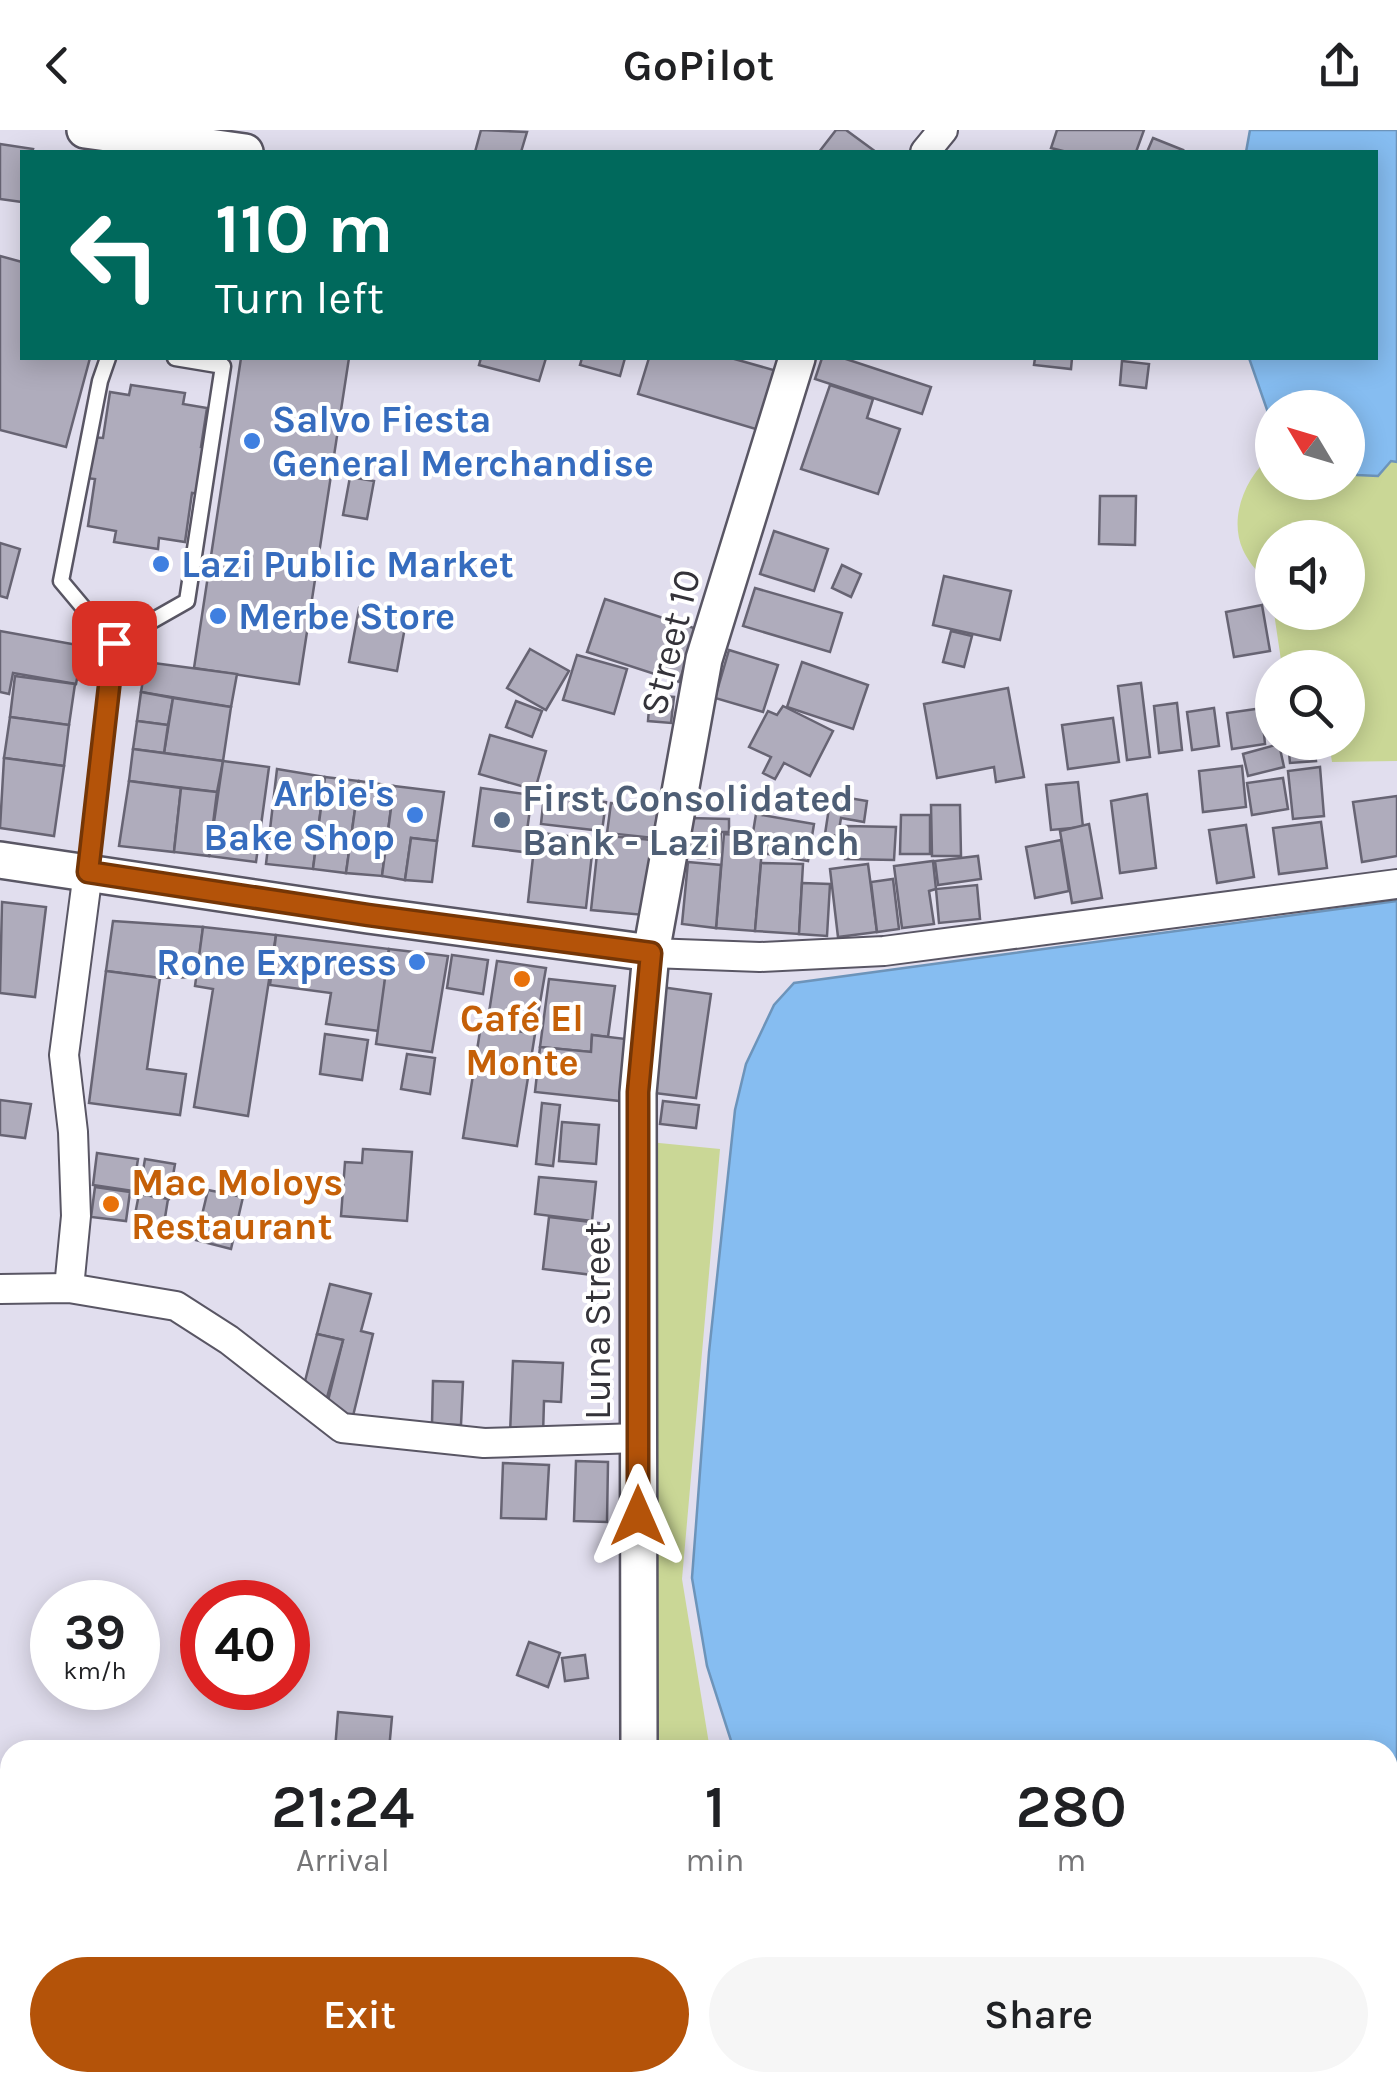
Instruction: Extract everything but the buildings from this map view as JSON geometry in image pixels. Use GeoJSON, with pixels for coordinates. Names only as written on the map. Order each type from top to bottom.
{"type":"FeatureCollection","features":[{"type":"Feature","properties":{"kind":"street"},"geometry":{"type":"LineString","coordinates":[[86,130],[138,146],[209,150]]}},
{"type":"Feature","properties":{"kind":"street"},"geometry":{"type":"LineString","coordinates":[[927,150],[943,130]]}},
{"type":"Feature","properties":{"kind":"street","name":"Street 10"},"geometry":{"type":"LineString","coordinates":[[651,953],[704,659],[796,360]]}},
{"type":"Feature","properties":{"kind":"street"},"geometry":{"type":"LineString","coordinates":[[0,860],[651,953],[760,957],[884,951],[1397,884]]}},
{"type":"Feature","properties":{"kind":"street"},"geometry":{"type":"LineString","coordinates":[[69,1288],[76,1216],[74,1132],[64,1056],[88,872]]}},
{"type":"Feature","properties":{"kind":"street","name":"Luna Street"},"geometry":{"type":"LineString","coordinates":[[638,1740],[638,1092],[651,953]]}},
{"type":"Feature","properties":{"kind":"street"},"geometry":{"type":"LineString","coordinates":[[0,1289],[69,1288],[176,1306],[229,1340],[342,1428],[484,1443],[638,1438]]}},
{"type":"Feature","properties":{"kind":"lane"},"geometry":{"type":"LineString","coordinates":[[88,872],[114,643],[61,581],[107,360]]}},
{"type":"Feature","properties":{"kind":"lane"},"geometry":{"type":"LineString","coordinates":[[114,643],[187,601],[224,366],[187,360]]}},
{"type":"Feature","properties":{"kind":"green space"},"geometry":{"type":"Polygon","coordinates":[[[1397,462],[1397,761],[1332,762],[1365,760],[1365,650],[1279,650],[1277,630],[1365,630],[1365,520],[1255,520],[1255,569],[1243,550],[1238,524],[1242,498],[1254,474],[1255,500],[1365,500],[1365,472],[1397,462]]]}},
{"type":"Feature","properties":{"kind":"green space"},"geometry":{"type":"Polygon","coordinates":[[[649,1142],[720,1149],[682,1579],[708,1740],[650,1740],[656,1254],[649,1142]]]}},
{"type":"Feature","properties":{"kind":"water"},"geometry":{"type":"Polygon","coordinates":[[[1250,130],[1397,130],[1397,462],[1391,461],[1378,476],[1365,475],[1365,390],[1260,390],[1250,360],[1378,360],[1378,150],[1246,150],[1250,130]]]}},
{"type":"Feature","properties":{"kind":"water"},"geometry":{"type":"Polygon","coordinates":[[[1397,901],[1397,1740],[731,1740],[707,1666],[692,1578],[709,1352],[735,1110],[746,1064],[774,1005],[794,983],[1397,901]]]}},
{"type":"Feature","properties":{"kind":"place","name":"Salvo Fiesta General Merchandise"},"geometry":{"type":"Point","coordinates":[252,441]}},
{"type":"Feature","properties":{"kind":"place","name":"Lazi Public Market"},"geometry":{"type":"Point","coordinates":[161,564]}},
{"type":"Feature","properties":{"kind":"place","name":"Merbe Store"},"geometry":{"type":"Point","coordinates":[218,616]}},
{"type":"Feature","properties":{"kind":"place","name":"Arbie's Bake Shop"},"geometry":{"type":"Point","coordinates":[415,815]}},
{"type":"Feature","properties":{"kind":"place","name":"First Consolidated Bank - Lazi Branch"},"geometry":{"type":"Point","coordinates":[502,820]}},
{"type":"Feature","properties":{"kind":"place","name":"Rone Express"},"geometry":{"type":"Point","coordinates":[417,962]}},
{"type":"Feature","properties":{"kind":"place","name":"Café El Monte"},"geometry":{"type":"Point","coordinates":[522,979]}},
{"type":"Feature","properties":{"kind":"place","name":"Mac Moloys Restaurant"},"geometry":{"type":"Point","coordinates":[111,1204]}},
{"type":"Feature","properties":{"kind":"route"},"geometry":{"type":"LineString","coordinates":[[114,643],[88,872],[651,953],[638,1092],[638,1516]]}}]}
